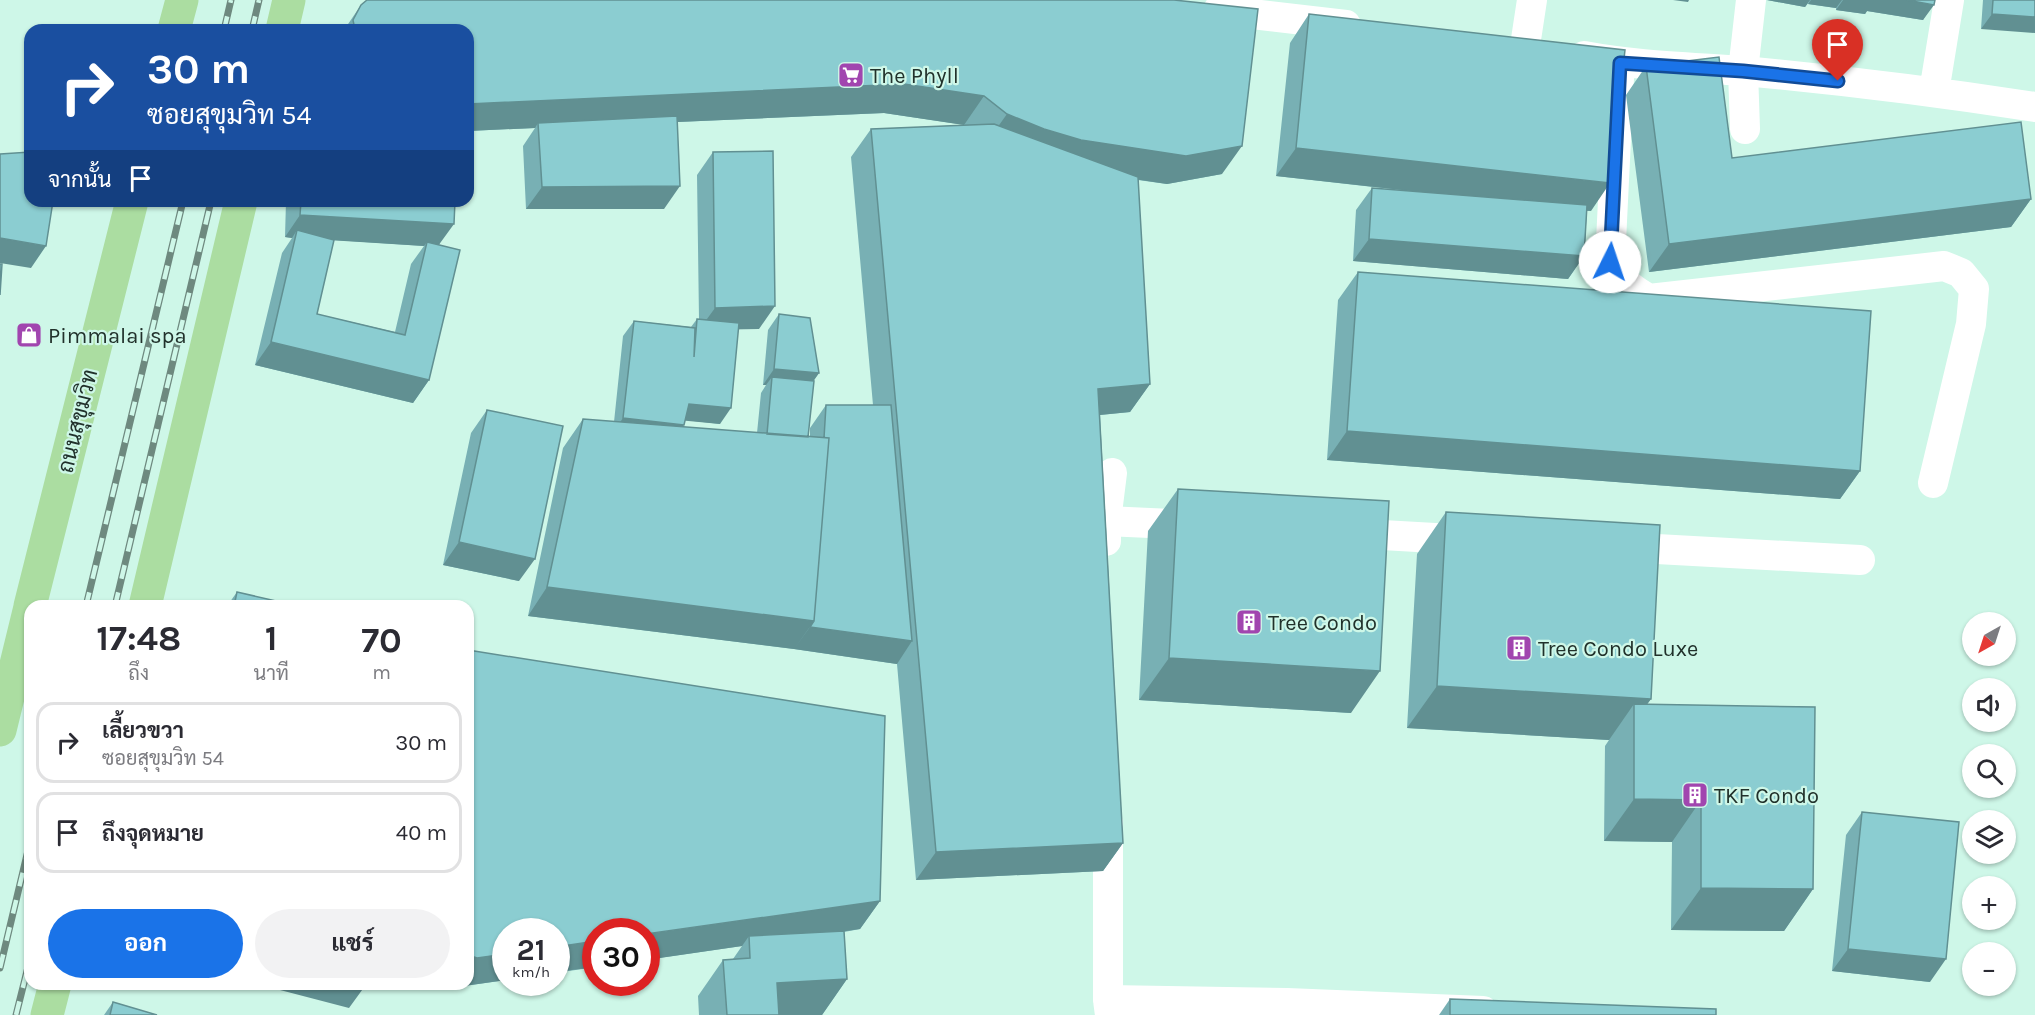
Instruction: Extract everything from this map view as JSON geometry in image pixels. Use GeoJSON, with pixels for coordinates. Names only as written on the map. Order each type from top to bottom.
{"type":"FeatureCollection","features":[{"type":"Feature","properties":{"kind":"main road"},"geometry":{"type":"LineString","coordinates":[[176,24],[182,0]]}},
{"type":"Feature","properties":{"kind":"main road"},"geometry":{"type":"LineString","coordinates":[[283,24],[289,0]]}},
{"type":"Feature","properties":{"kind":"main road","name":"ถนนสุขุมวิท"},"geometry":{"type":"LineString","coordinates":[[32,600],[130,207]]}},
{"type":"Feature","properties":{"kind":"main road"},"geometry":{"type":"LineString","coordinates":[[146,600],[240,207]]}},
{"type":"Feature","properties":{"kind":"main road","name":"ถนนสุขุมวิท"},"geometry":{"type":"LineString","coordinates":[[0,730],[24,631]]}},
{"type":"Feature","properties":{"kind":"main road"},"geometry":{"type":"LineString","coordinates":[[47,1015],[53,990]]}},
{"type":"Feature","properties":{"kind":"street"},"geometry":{"type":"LineString","coordinates":[[1532,0],[1533,48],[1620,63],[1743,71],[1934,92],[2035,107]]}},
{"type":"Feature","properties":{"kind":"street"},"geometry":{"type":"LineString","coordinates":[[1745,129],[1743,71],[1751,0]]}},
{"type":"Feature","properties":{"kind":"street"},"geometry":{"type":"LineString","coordinates":[[1934,92],[1949,0]]}},
{"type":"Feature","properties":{"kind":"street"},"geometry":{"type":"LineString","coordinates":[[1187,7],[1374,28]]}},
{"type":"Feature","properties":{"kind":"street"},"geometry":{"type":"LineString","coordinates":[[1620,63],[1610,262],[1620,279],[1636,292],[1649,298],[1944,266],[1961,273],[1974,289],[1971,324],[1933,483]]}},
{"type":"Feature","properties":{"kind":"street"},"geometry":{"type":"LineString","coordinates":[[1107,569],[1106,521],[1112,474]]}},
{"type":"Feature","properties":{"kind":"street"},"geometry":{"type":"LineString","coordinates":[[1106,521],[1226,527]]}},
{"type":"Feature","properties":{"kind":"street"},"geometry":{"type":"LineString","coordinates":[[1322,532],[1501,541]]}},
{"type":"Feature","properties":{"kind":"street"},"geometry":{"type":"LineString","coordinates":[[1596,546],[1860,560]]}},
{"type":"Feature","properties":{"kind":"street"},"geometry":{"type":"LineString","coordinates":[[1107,796],[1109,1007],[1287,1003],[1508,1012]]}},
{"type":"Feature","properties":{"kind":"building","name":"The Phyll"},"geometry":{"type":"Polygon","coordinates":[[[367,0],[1174,0],[1258,9],[1242,146],[1186,156],[1081,140],[1044,129],[1007,114],[984,96],[904,84],[474,104],[474,24],[354,24],[353,20],[361,5],[367,0]]]}},
{"type":"Feature","properties":{"kind":"building"},"geometry":{"type":"Polygon","coordinates":[[[1907,0],[1935,0],[1934,5],[1907,0]]]}},
{"type":"Feature","properties":{"kind":"building"},"geometry":{"type":"Polygon","coordinates":[[[1993,0],[2035,0],[2035,17],[1992,14],[1993,0]]]}},
{"type":"Feature","properties":{"kind":"building"},"geometry":{"type":"Polygon","coordinates":[[[1309,14],[1625,50],[1610,183],[1296,148],[1309,14]]]}},
{"type":"Feature","properties":{"kind":"building"},"geometry":{"type":"Polygon","coordinates":[[[1719,57],[1732,158],[2021,122],[2031,199],[1669,244],[1646,66],[1719,57]]]}},
{"type":"Feature","properties":{"kind":"building"},"geometry":{"type":"Polygon","coordinates":[[[677,116],[680,186],[542,187],[538,123],[677,116]]]}},
{"type":"Feature","properties":{"kind":"building"},"geometry":{"type":"Polygon","coordinates":[[[994,124],[1138,177],[1150,384],[1098,389],[1123,843],[936,852],[871,129],[994,124]]]}},
{"type":"Feature","properties":{"kind":"building"},"geometry":{"type":"Polygon","coordinates":[[[773,151],[775,306],[715,308],[713,152],[773,151]]]}},
{"type":"Feature","properties":{"kind":"building"},"geometry":{"type":"Polygon","coordinates":[[[24,152],[24,207],[52,207],[46,246],[0,238],[0,154],[24,152]]]}},
{"type":"Feature","properties":{"kind":"building"},"geometry":{"type":"Polygon","coordinates":[[[1372,188],[1587,205],[1584,256],[1369,239],[1372,188]]]}},
{"type":"Feature","properties":{"kind":"building"},"geometry":{"type":"Polygon","coordinates":[[[301,207],[455,207],[454,224],[300,215],[301,207]]]}},
{"type":"Feature","properties":{"kind":"building"},"geometry":{"type":"Polygon","coordinates":[[[297,230],[334,240],[317,314],[405,335],[427,242],[460,250],[429,380],[271,342],[297,230]]]}},
{"type":"Feature","properties":{"kind":"building"},"geometry":{"type":"Polygon","coordinates":[[[0,264],[2,264],[0,295],[0,264]]]}},
{"type":"Feature","properties":{"kind":"building"},"geometry":{"type":"Polygon","coordinates":[[[1358,272],[1871,311],[1860,471],[1347,431],[1358,272]]]}},
{"type":"Feature","properties":{"kind":"building"},"geometry":{"type":"Polygon","coordinates":[[[779,314],[810,318],[819,373],[774,369],[779,314]]]}},
{"type":"Feature","properties":{"kind":"building"},"geometry":{"type":"Polygon","coordinates":[[[697,319],[739,323],[731,408],[689,404],[684,425],[623,418],[634,321],[695,328],[694,357],[697,319]]]}},
{"type":"Feature","properties":{"kind":"building"},"geometry":{"type":"Polygon","coordinates":[[[772,377],[814,381],[808,437],[767,434],[772,377]]]}},
{"type":"Feature","properties":{"kind":"building"},"geometry":{"type":"Polygon","coordinates":[[[826,405],[891,405],[912,641],[810,627],[814,621],[829,438],[824,438],[826,405]]]}},
{"type":"Feature","properties":{"kind":"building"},"geometry":{"type":"Polygon","coordinates":[[[487,410],[563,426],[535,559],[459,542],[487,410]]]}},
{"type":"Feature","properties":{"kind":"building"},"geometry":{"type":"Polygon","coordinates":[[[583,419],[829,438],[814,621],[547,587],[583,419]]]}},
{"type":"Feature","properties":{"kind":"building","name":"Tree Condo"},"geometry":{"type":"Polygon","coordinates":[[[1178,489],[1389,501],[1380,671],[1169,658],[1178,489]]]}},
{"type":"Feature","properties":{"kind":"building","name":"Tree Condo Luxe"},"geometry":{"type":"Polygon","coordinates":[[[1446,512],[1660,525],[1651,699],[1437,686],[1446,512]]]}},
{"type":"Feature","properties":{"kind":"building"},"geometry":{"type":"Polygon","coordinates":[[[237,592],[272,600],[235,600],[237,592]]]}},
{"type":"Feature","properties":{"kind":"building"},"geometry":{"type":"Polygon","coordinates":[[[474,651],[885,716],[880,901],[660,932],[660,918],[582,918],[582,943],[570,945],[570,918],[492,918],[492,956],[474,957],[474,651]]]}},
{"type":"Feature","properties":{"kind":"building"},"geometry":{"type":"Polygon","coordinates":[[[1634,704],[1815,707],[1813,889],[1701,888],[1701,800],[1634,799],[1634,704]]]}},
{"type":"Feature","properties":{"kind":"building"},"geometry":{"type":"Polygon","coordinates":[[[1862,812],[1959,822],[1946,959],[1848,949],[1862,812]]]}},
{"type":"Feature","properties":{"kind":"building"},"geometry":{"type":"Polygon","coordinates":[[[844,931],[847,979],[777,983],[779,1015],[727,1015],[723,960],[750,958],[749,936],[844,931]]]}},
{"type":"Feature","properties":{"kind":"building"},"geometry":{"type":"Polygon","coordinates":[[[1450,999],[1716,1009],[1716,1015],[1450,1015],[1450,999]]]}},
{"type":"Feature","properties":{"kind":"building"},"geometry":{"type":"Polygon","coordinates":[[[113,1002],[157,1015],[110,1015],[113,1002]]]}},
{"type":"Feature","properties":{"kind":"railway"},"geometry":{"type":"LineString","coordinates":[[225,24],[231,0]]}},
{"type":"Feature","properties":{"kind":"railway"},"geometry":{"type":"LineString","coordinates":[[253,24],[259,0]]}},
{"type":"Feature","properties":{"kind":"railway"},"geometry":{"type":"LineString","coordinates":[[87,600],[182,207]]}},
{"type":"Feature","properties":{"kind":"railway"},"geometry":{"type":"LineString","coordinates":[[116,600],[210,207]]}},
{"type":"Feature","properties":{"kind":"railway"},"geometry":{"type":"LineString","coordinates":[[0,968],[24,867]]}},
{"type":"Feature","properties":{"kind":"railway"},"geometry":{"type":"LineString","coordinates":[[16,1015],[24,983]]}},
{"type":"Feature","properties":{"kind":"place","name":"The Phyll"},"geometry":{"type":"Point","coordinates":[851,75]}},
{"type":"Feature","properties":{"kind":"place","name":"Pimmalai spa"},"geometry":{"type":"Point","coordinates":[29,335]}},
{"type":"Feature","properties":{"kind":"place","name":"Tree Condo"},"geometry":{"type":"Point","coordinates":[1249,622]}},
{"type":"Feature","properties":{"kind":"place","name":"Tree Condo Luxe"},"geometry":{"type":"Point","coordinates":[1519,648]}},
{"type":"Feature","properties":{"kind":"place","name":"TKF Condo"},"geometry":{"type":"Point","coordinates":[1695,795]}},
{"type":"Feature","properties":{"kind":"route"},"geometry":{"type":"LineString","coordinates":[[1610,262],[1620,63],[1743,71],[1838,81]]}}]}
